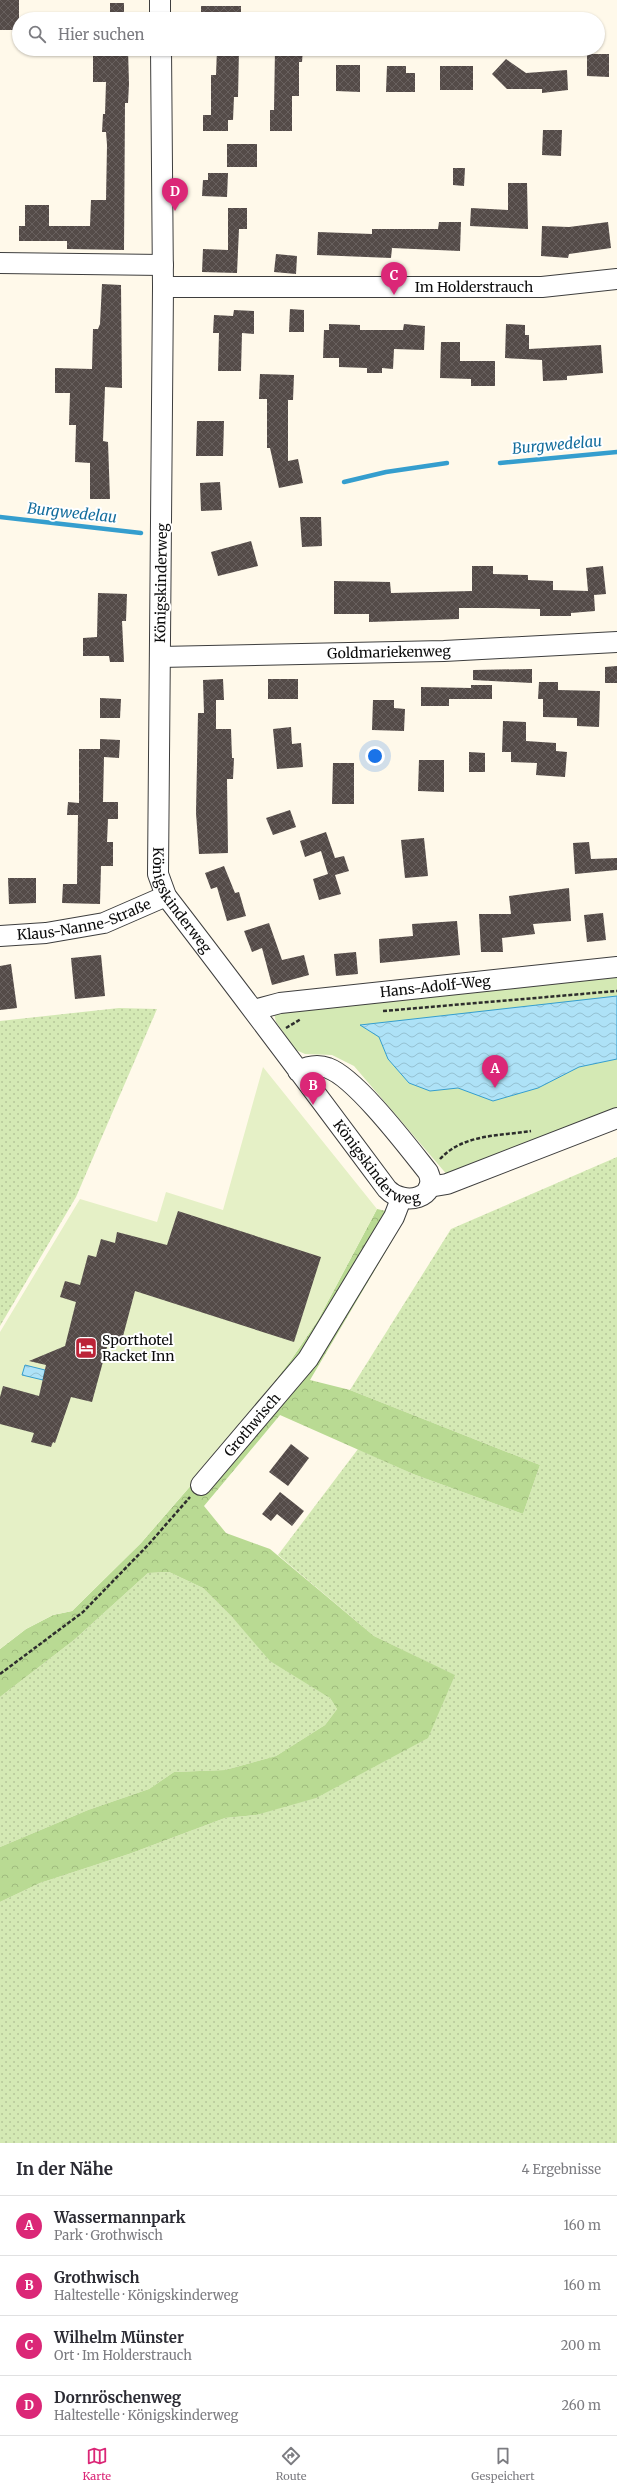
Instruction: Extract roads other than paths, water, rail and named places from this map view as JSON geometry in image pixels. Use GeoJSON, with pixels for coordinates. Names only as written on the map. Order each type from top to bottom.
{"type":"FeatureCollection","features":[{"type":"Feature","properties":{"kind":"street"},"geometry":{"type":"LineString","coordinates":[[160,0],[160,12]]}},
{"type":"Feature","properties":{"kind":"street","name":"Königskinderweg"},"geometry":{"type":"LineString","coordinates":[[161,56],[163,287],[158,874],[166,896],[274,1036],[298,1072],[387,1189],[401,1199],[417,1197],[429,1180],[381,1114],[336,1072],[318,1066],[298,1072]]}},
{"type":"Feature","properties":{"kind":"street"},"geometry":{"type":"LineString","coordinates":[[0,263],[163,265]]}},
{"type":"Feature","properties":{"kind":"street","name":"Im Holderstrauch"},"geometry":{"type":"LineString","coordinates":[[163,287],[539,287],[617,279]]}},
{"type":"Feature","properties":{"kind":"street","name":"Goldmariekenweg"},"geometry":{"type":"LineString","coordinates":[[160,657],[444,651],[617,642]]}},
{"type":"Feature","properties":{"kind":"street","name":"Klaus-Nanne-Straße"},"geometry":{"type":"LineString","coordinates":[[0,936],[46,933],[104,923],[166,896]]}},
{"type":"Feature","properties":{"kind":"street","name":"Hans-Adolf-Weg"},"geometry":{"type":"LineString","coordinates":[[254,1010],[280,1003],[617,967]]}},
{"type":"Feature","properties":{"kind":"street"},"geometry":{"type":"LineString","coordinates":[[429,1180],[446,1184],[617,1118]]}},
{"type":"Feature","properties":{"kind":"street","name":"Grothwisch"},"geometry":{"type":"LineString","coordinates":[[201,1485],[308,1359],[394,1217],[401,1199]]}},
{"type":"Feature","properties":{"kind":"water"},"geometry":{"type":"Polygon","coordinates":[[[617,996],[617,1059],[579,1067],[538,1088],[493,1101],[458,1088],[430,1091],[409,1083],[388,1059],[379,1037],[360,1025],[617,996]]]}},
{"type":"Feature","properties":{"kind":"water"},"geometry":{"type":"Polygon","coordinates":[[[25,1365],[45,1370],[43,1380],[22,1375],[25,1365]]]}},
{"type":"Feature","properties":{"kind":"waterway","name":"Burgwedelau"},"geometry":{"type":"LineString","coordinates":[[500,463],[617,452]]}},
{"type":"Feature","properties":{"kind":"waterway","name":"Burgwedelau"},"geometry":{"type":"LineString","coordinates":[[344,482],[386,472],[447,463]]}},
{"type":"Feature","properties":{"kind":"waterway","name":"Burgwedelau"},"geometry":{"type":"LineString","coordinates":[[0,517],[141,533]]}},
{"type":"Feature","properties":{"kind":"place","name":"Dornröschenweg"},"geometry":{"type":"Point","coordinates":[175,211]}},
{"type":"Feature","properties":{"kind":"place","name":"Wilhelm Münster"},"geometry":{"type":"Point","coordinates":[394,295]}},
{"type":"Feature","properties":{"kind":"place","name":"Wassermannpark"},"geometry":{"type":"Point","coordinates":[495,1088]}},
{"type":"Feature","properties":{"kind":"place","name":"Grothwisch"},"geometry":{"type":"Point","coordinates":[313,1105]}},
{"type":"Feature","properties":{"kind":"place","name":"Sporthotel Racket Inn"},"geometry":{"type":"Point","coordinates":[86,1348]}}]}
